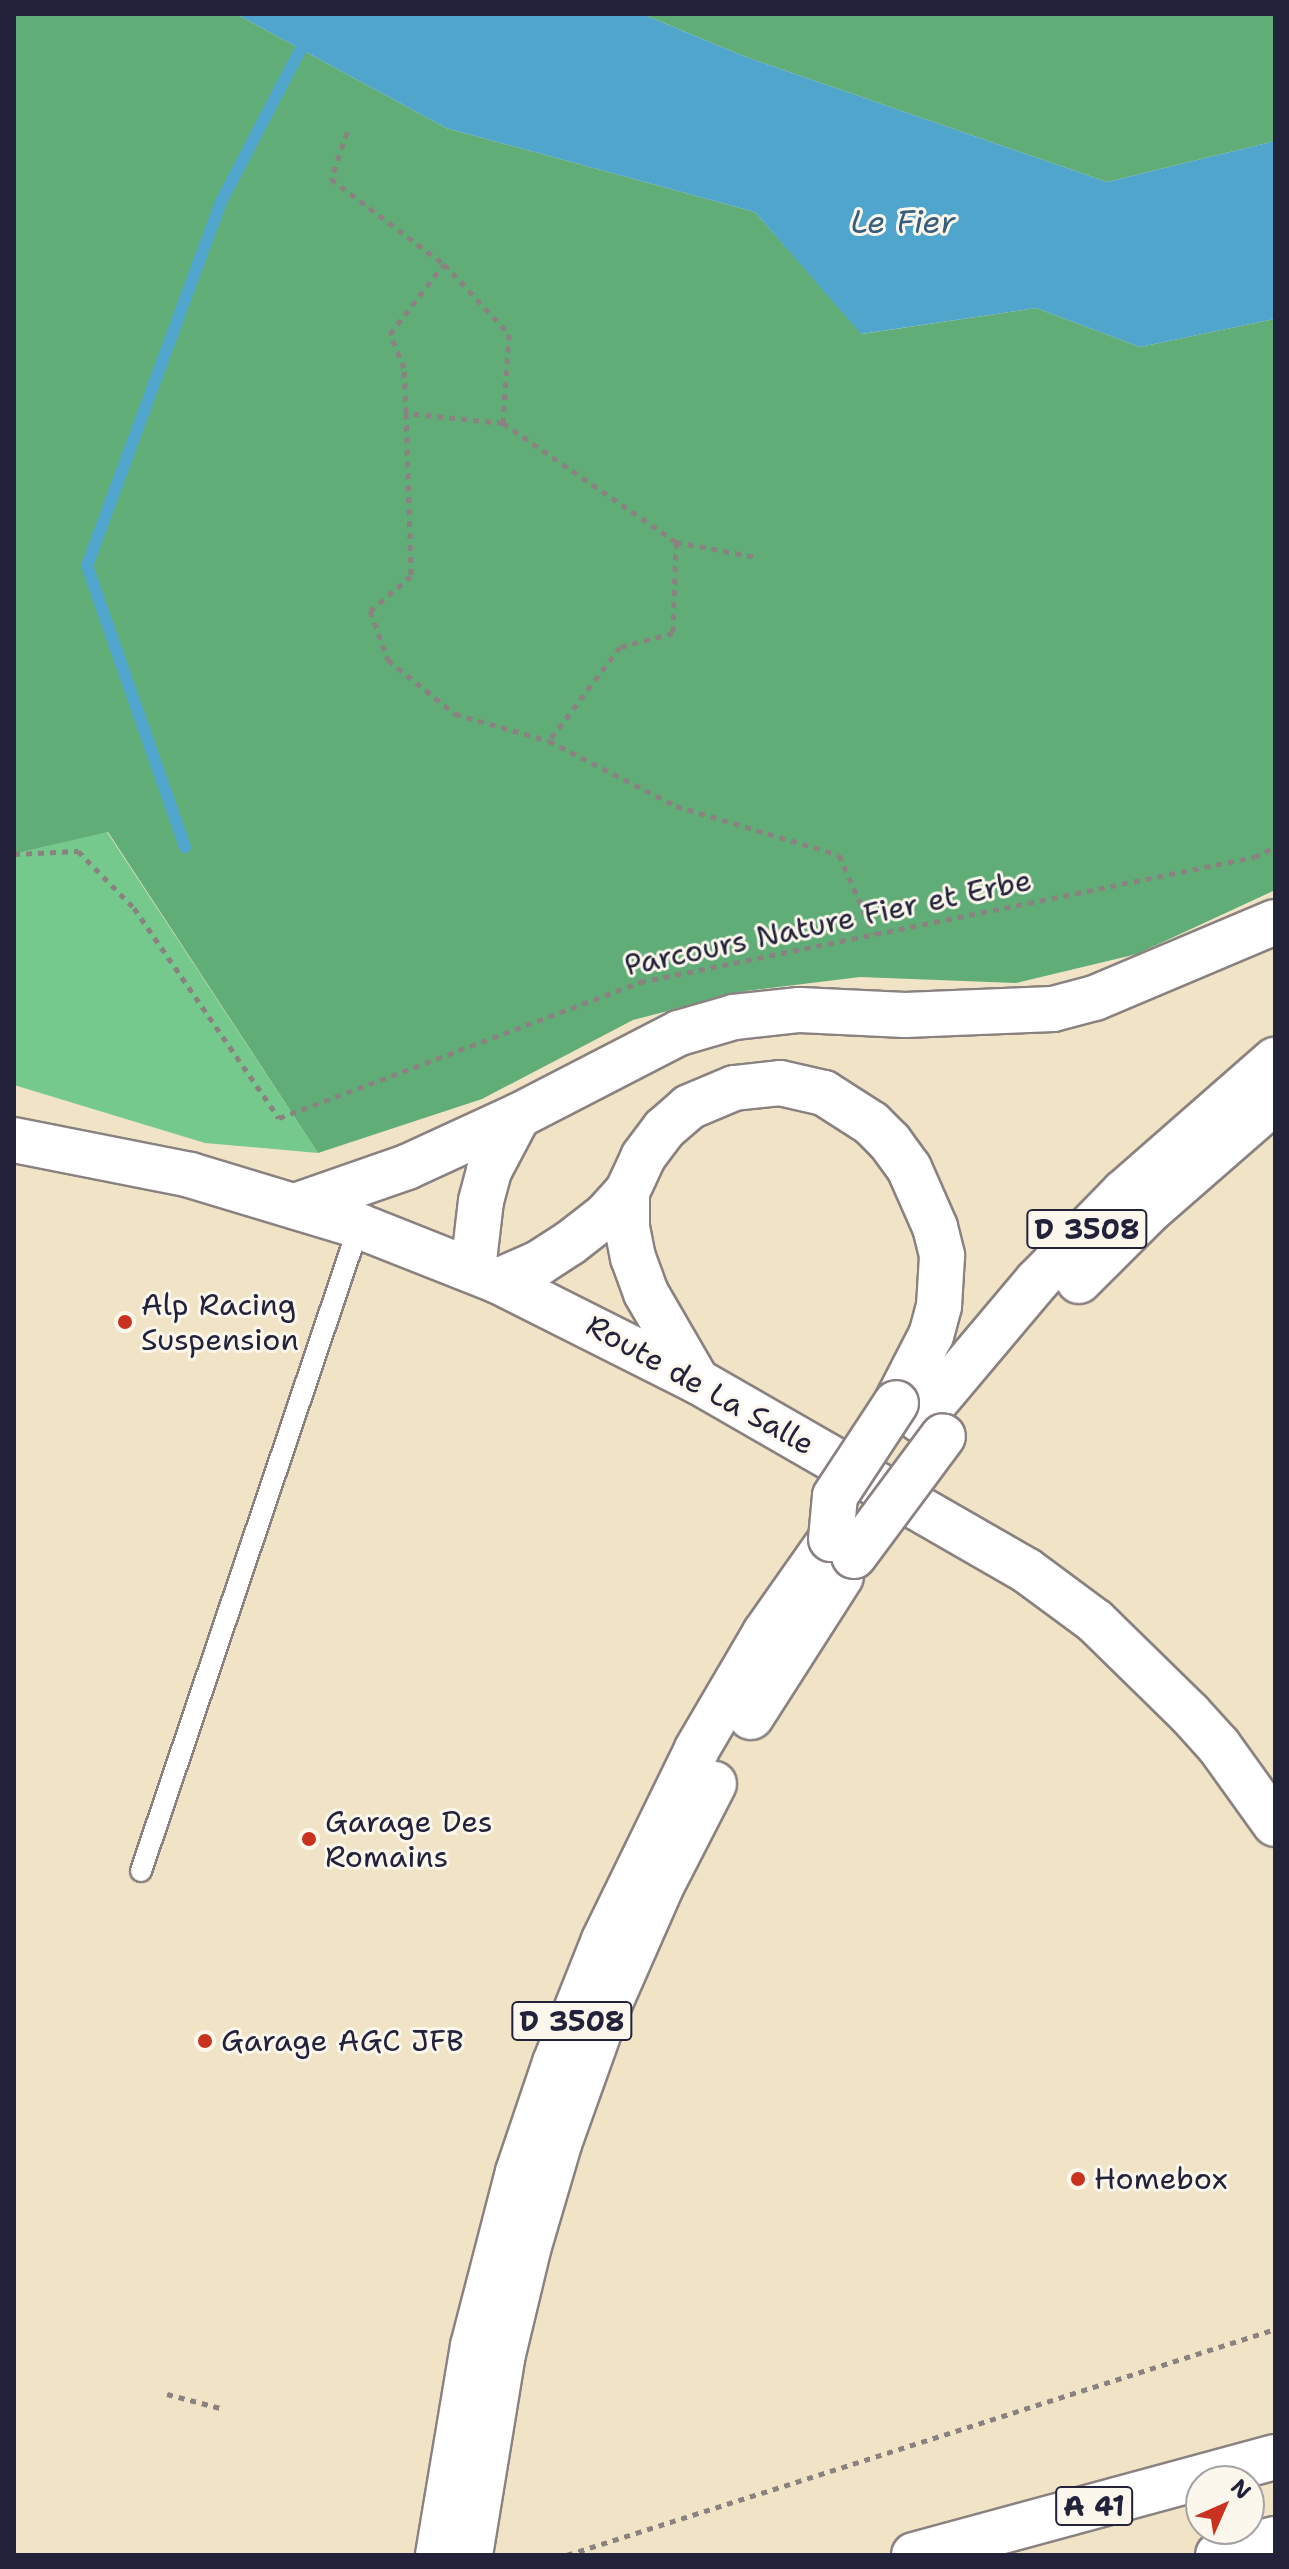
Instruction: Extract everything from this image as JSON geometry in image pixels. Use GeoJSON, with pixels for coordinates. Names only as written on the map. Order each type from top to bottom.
{"type":"FeatureCollection","features":[{"type":"Feature","properties":{"kind":"main road"},"geometry":{"type":"LineString","coordinates":[[295,1206],[407,1167],[518,1116],[679,1033],[734,1017],[800,1010],[905,1015],[1053,1009],[1120,989],[1275,922]]}},
{"type":"Feature","properties":{"kind":"main road","name":"D 3508"},"geometry":{"type":"LineString","coordinates":[[454,2551],[473,2346],[518,2172],[555,2063],[604,1940],[697,1749],[765,1633],[842,1547],[920,1420],[973,1353],[1080,1236],[1205,1117],[1275,1060]]}},
{"type":"Feature","properties":{"kind":"main road"},"geometry":{"type":"LineString","coordinates":[[518,1116],[489,1171],[485,1275],[539,1263],[570,1243],[606,1215],[627,1192],[643,1157],[664,1129],[689,1107],[734,1088],[780,1083],[824,1093],[871,1123],[909,1168],[935,1227],[942,1256],[939,1306],[931,1335],[920,1420]]}},
{"type":"Feature","properties":{"kind":"main road","name":"D 3508"},"geometry":{"type":"LineString","coordinates":[[920,1420],[1066,1294],[1149,1211],[1275,1101]]}},
{"type":"Feature","properties":{"kind":"main road","name":"Route de La Salle"},"geometry":{"type":"LineString","coordinates":[[14,1140],[190,1175],[359,1226],[485,1275],[697,1381],[1026,1570],[1095,1621],[1200,1724],[1275,1824]]}},
{"type":"Feature","properties":{"kind":"main road"},"geometry":{"type":"LineString","coordinates":[[627,1192],[633,1258],[646,1293],[697,1381]]}},
{"type":"Feature","properties":{"kind":"main road","name":"A 41"},"geometry":{"type":"LineString","coordinates":[[914,2555],[1275,2457]]}},
{"type":"Feature","properties":{"kind":"main road"},"geometry":{"type":"LineString","coordinates":[[1218,2555],[1275,2539]]}},
{"type":"Feature","properties":{"kind":"lane"},"geometry":{"type":"LineString","coordinates":[[141,1871],[359,1226]]}},
{"type":"Feature","properties":{"kind":"path"},"geometry":{"type":"LineString","coordinates":[[347,132],[331,179],[444,264],[509,334],[503,423]]}},
{"type":"Feature","properties":{"kind":"path"},"geometry":{"type":"LineString","coordinates":[[444,264],[390,334],[404,368],[411,576],[370,611],[388,660],[455,714],[549,741],[676,806],[839,855],[874,934]]}},
{"type":"Feature","properties":{"kind":"path"},"geometry":{"type":"LineString","coordinates":[[406,413],[503,423],[676,542],[756,557]]}},
{"type":"Feature","properties":{"kind":"path"},"geometry":{"type":"LineString","coordinates":[[549,741],[620,647],[673,633],[676,542]]}},
{"type":"Feature","properties":{"kind":"path","name":"Parcours Nature Fier et Erbe"},"geometry":{"type":"LineString","coordinates":[[14,854],[78,851],[134,908],[279,1118],[640,982],[1254,857],[1275,847]]}},
{"type":"Feature","properties":{"kind":"path"},"geometry":{"type":"LineString","coordinates":[[567,2555],[1275,2329]]}},
{"type":"Feature","properties":{"kind":"path"},"geometry":{"type":"LineString","coordinates":[[167,2394],[224,2409]]}},
{"type":"Feature","properties":{"kind":"green space"},"geometry":{"type":"Polygon","coordinates":[[[14,14],[236,14],[446,128],[755,212],[862,334],[1036,308],[1140,347],[1275,319],[1275,890],[1137,954],[1016,983],[860,977],[745,991],[633,1020],[482,1099],[318,1153],[108,832],[14,854],[14,14]]]}},
{"type":"Feature","properties":{"kind":"green space"},"geometry":{"type":"Polygon","coordinates":[[[642,14],[1275,14],[1275,141],[1107,182],[746,57],[642,14]]]}},
{"type":"Feature","properties":{"kind":"green space"},"geometry":{"type":"Polygon","coordinates":[[[107,832],[318,1153],[205,1143],[14,1085],[14,854],[107,832]]]}},
{"type":"Feature","properties":{"kind":"water","name":"Le Fier"},"geometry":{"type":"Polygon","coordinates":[[[236,14],[642,14],[746,57],[1107,182],[1275,141],[1275,319],[1140,347],[1036,308],[861,334],[755,212],[446,128],[236,14]]]}},
{"type":"Feature","properties":{"kind":"waterway"},"geometry":{"type":"LineString","coordinates":[[185,847],[87,566],[221,202],[319,14]]}},
{"type":"Feature","properties":{"kind":"place","name":"Alp Racing Suspension"},"geometry":{"type":"Point","coordinates":[125,1322]}},
{"type":"Feature","properties":{"kind":"place","name":"Garage Des Romains"},"geometry":{"type":"Point","coordinates":[309,1839]}},
{"type":"Feature","properties":{"kind":"place","name":"Garage AGC JFB"},"geometry":{"type":"Point","coordinates":[205,2041]}},
{"type":"Feature","properties":{"kind":"place","name":"Homebox"},"geometry":{"type":"Point","coordinates":[1078,2179]}}]}
